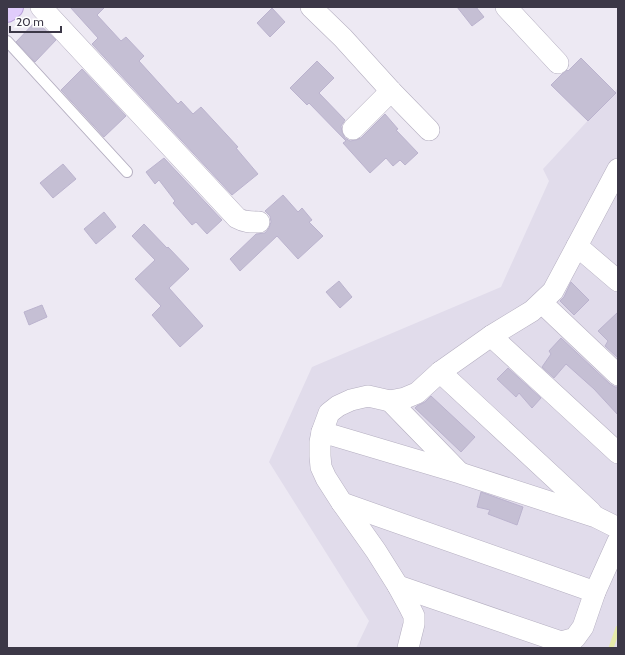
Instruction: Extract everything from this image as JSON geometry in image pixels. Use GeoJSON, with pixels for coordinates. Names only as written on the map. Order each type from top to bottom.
{"type":"FeatureCollection","features":[{"type":"Feature","properties":{"kind":"main road"},"geometry":{"type":"LineString","coordinates":[[7,11],[12,7]]}},
{"type":"Feature","properties":{"kind":"street"},"geometry":{"type":"LineString","coordinates":[[41,7],[237,218],[243,221],[259,222]]}},
{"type":"Feature","properties":{"kind":"street"},"geometry":{"type":"LineString","coordinates":[[311,7],[343,38],[429,130]]}},
{"type":"Feature","properties":{"kind":"street"},"geometry":{"type":"LineString","coordinates":[[506,7],[558,63]]}},
{"type":"Feature","properties":{"kind":"street"},"geometry":{"type":"LineString","coordinates":[[353,129],[391,91]]}},
{"type":"Feature","properties":{"kind":"street"},"geometry":{"type":"LineString","coordinates":[[408,648],[414,624],[414,616],[398,586],[376,551],[342,503],[320,467],[320,442],[329,413],[338,406],[351,400],[368,396],[390,401],[405,398],[417,392],[440,372],[491,336],[532,311],[542,303],[553,291],[576,246],[615,183]]}},
{"type":"Feature","properties":{"kind":"street"},"geometry":{"type":"LineString","coordinates":[[576,246],[618,281]]}},
{"type":"Feature","properties":{"kind":"street"},"geometry":{"type":"LineString","coordinates":[[542,303],[618,375]]}},
{"type":"Feature","properties":{"kind":"street"},"geometry":{"type":"LineString","coordinates":[[491,336],[618,453]]}},
{"type":"Feature","properties":{"kind":"street"},"geometry":{"type":"LineString","coordinates":[[440,372],[596,516]]}},
{"type":"Feature","properties":{"kind":"street"},"geometry":{"type":"LineString","coordinates":[[390,401],[460,473]]}},
{"type":"Feature","properties":{"kind":"street"},"geometry":{"type":"LineString","coordinates":[[322,432],[460,473],[596,516],[618,528]]}},
{"type":"Feature","properties":{"kind":"street"},"geometry":{"type":"LineString","coordinates":[[342,503],[595,592]]}},
{"type":"Feature","properties":{"kind":"street"},"geometry":{"type":"LineString","coordinates":[[398,586],[561,642],[575,638],[583,627],[595,592],[618,541]]}},
{"type":"Feature","properties":{"kind":"lane"},"geometry":{"type":"LineString","coordinates":[[7,41],[127,172]]}},
{"type":"Feature","properties":{"kind":"shaded area"},"geometry":{"type":"Polygon","coordinates":[[[618,88],[618,648],[356,648],[369,621],[269,462],[312,367],[501,287],[549,181],[543,169],[618,88]]]}},
{"type":"Feature","properties":{"kind":"building"},"geometry":{"type":"Polygon","coordinates":[[[70,7],[105,7],[97,15],[121,41],[126,37],[144,56],[139,61],[178,104],[181,101],[193,114],[201,107],[238,147],[236,148],[258,174],[232,195],[92,44],[98,38],[70,7]]]}},
{"type":"Feature","properties":{"kind":"building"},"geometry":{"type":"Polygon","coordinates":[[[457,7],[476,7],[484,17],[472,26],[457,7]]]}},
{"type":"Feature","properties":{"kind":"building"},"geometry":{"type":"Polygon","coordinates":[[[272,8],[285,22],[270,37],[257,23],[272,8]]]}},
{"type":"Feature","properties":{"kind":"building"},"geometry":{"type":"Polygon","coordinates":[[[36,21],[56,40],[35,62],[16,42],[36,21]]]}},
{"type":"Feature","properties":{"kind":"building"},"geometry":{"type":"Polygon","coordinates":[[[581,58],[616,93],[588,121],[551,85],[581,58]]]}},
{"type":"Feature","properties":{"kind":"building"},"geometry":{"type":"Polygon","coordinates":[[[317,61],[334,78],[319,93],[345,120],[341,126],[345,138],[350,141],[361,138],[385,114],[398,129],[396,130],[418,153],[405,165],[400,160],[393,166],[386,158],[370,173],[343,143],[346,141],[309,103],[307,105],[290,88],[317,61]]]}},
{"type":"Feature","properties":{"kind":"building"},"geometry":{"type":"Polygon","coordinates":[[[82,69],[126,116],[104,137],[61,90],[82,69]]]}},
{"type":"Feature","properties":{"kind":"building"},"geometry":{"type":"Polygon","coordinates":[[[164,158],[222,220],[207,234],[196,222],[192,225],[173,203],[175,201],[159,180],[155,184],[146,172],[164,158]]]}},
{"type":"Feature","properties":{"kind":"building"},"geometry":{"type":"Polygon","coordinates":[[[63,164],[76,179],[53,198],[40,183],[63,164]]]}},
{"type":"Feature","properties":{"kind":"building"},"geometry":{"type":"Polygon","coordinates":[[[283,195],[298,212],[302,208],[312,220],[309,222],[323,236],[298,259],[277,236],[240,271],[230,259],[256,234],[265,233],[271,222],[270,216],[265,211],[283,195]]]}},
{"type":"Feature","properties":{"kind":"building"},"geometry":{"type":"Polygon","coordinates":[[[104,212],[116,227],[96,244],[84,229],[104,212]]]}},
{"type":"Feature","properties":{"kind":"building"},"geometry":{"type":"Polygon","coordinates":[[[144,224],[189,269],[169,288],[203,326],[180,347],[152,315],[161,306],[135,279],[155,260],[132,236],[144,224]]]}},
{"type":"Feature","properties":{"kind":"building"},"geometry":{"type":"Polygon","coordinates":[[[339,281],[352,297],[340,308],[326,292],[339,281]]]}},
{"type":"Feature","properties":{"kind":"building"},"geometry":{"type":"Polygon","coordinates":[[[571,282],[589,300],[574,315],[560,301],[564,297],[571,282]]]}},
{"type":"Feature","properties":{"kind":"building"},"geometry":{"type":"Polygon","coordinates":[[[42,305],[47,317],[29,325],[24,312],[42,305]]]}},
{"type":"Feature","properties":{"kind":"building"},"geometry":{"type":"Polygon","coordinates":[[[618,312],[618,358],[605,346],[608,341],[598,331],[618,312]]]}},
{"type":"Feature","properties":{"kind":"building"},"geometry":{"type":"Polygon","coordinates":[[[561,338],[610,384],[618,387],[618,415],[594,389],[566,364],[554,378],[542,367],[551,354],[549,351],[561,338]]]}},
{"type":"Feature","properties":{"kind":"building"},"geometry":{"type":"Polygon","coordinates":[[[508,368],[541,398],[532,408],[519,393],[516,397],[497,379],[508,368]]]}},
{"type":"Feature","properties":{"kind":"building"},"geometry":{"type":"Polygon","coordinates":[[[431,396],[475,437],[461,452],[415,408],[431,396]]]}},
{"type":"Feature","properties":{"kind":"building"},"geometry":{"type":"Polygon","coordinates":[[[481,492],[523,507],[517,525],[488,514],[490,510],[477,507],[481,492]]]}},
{"type":"Feature","properties":{"kind":"waterway"},"geometry":{"type":"LineString","coordinates":[[611,648],[618,628]]}}]}
